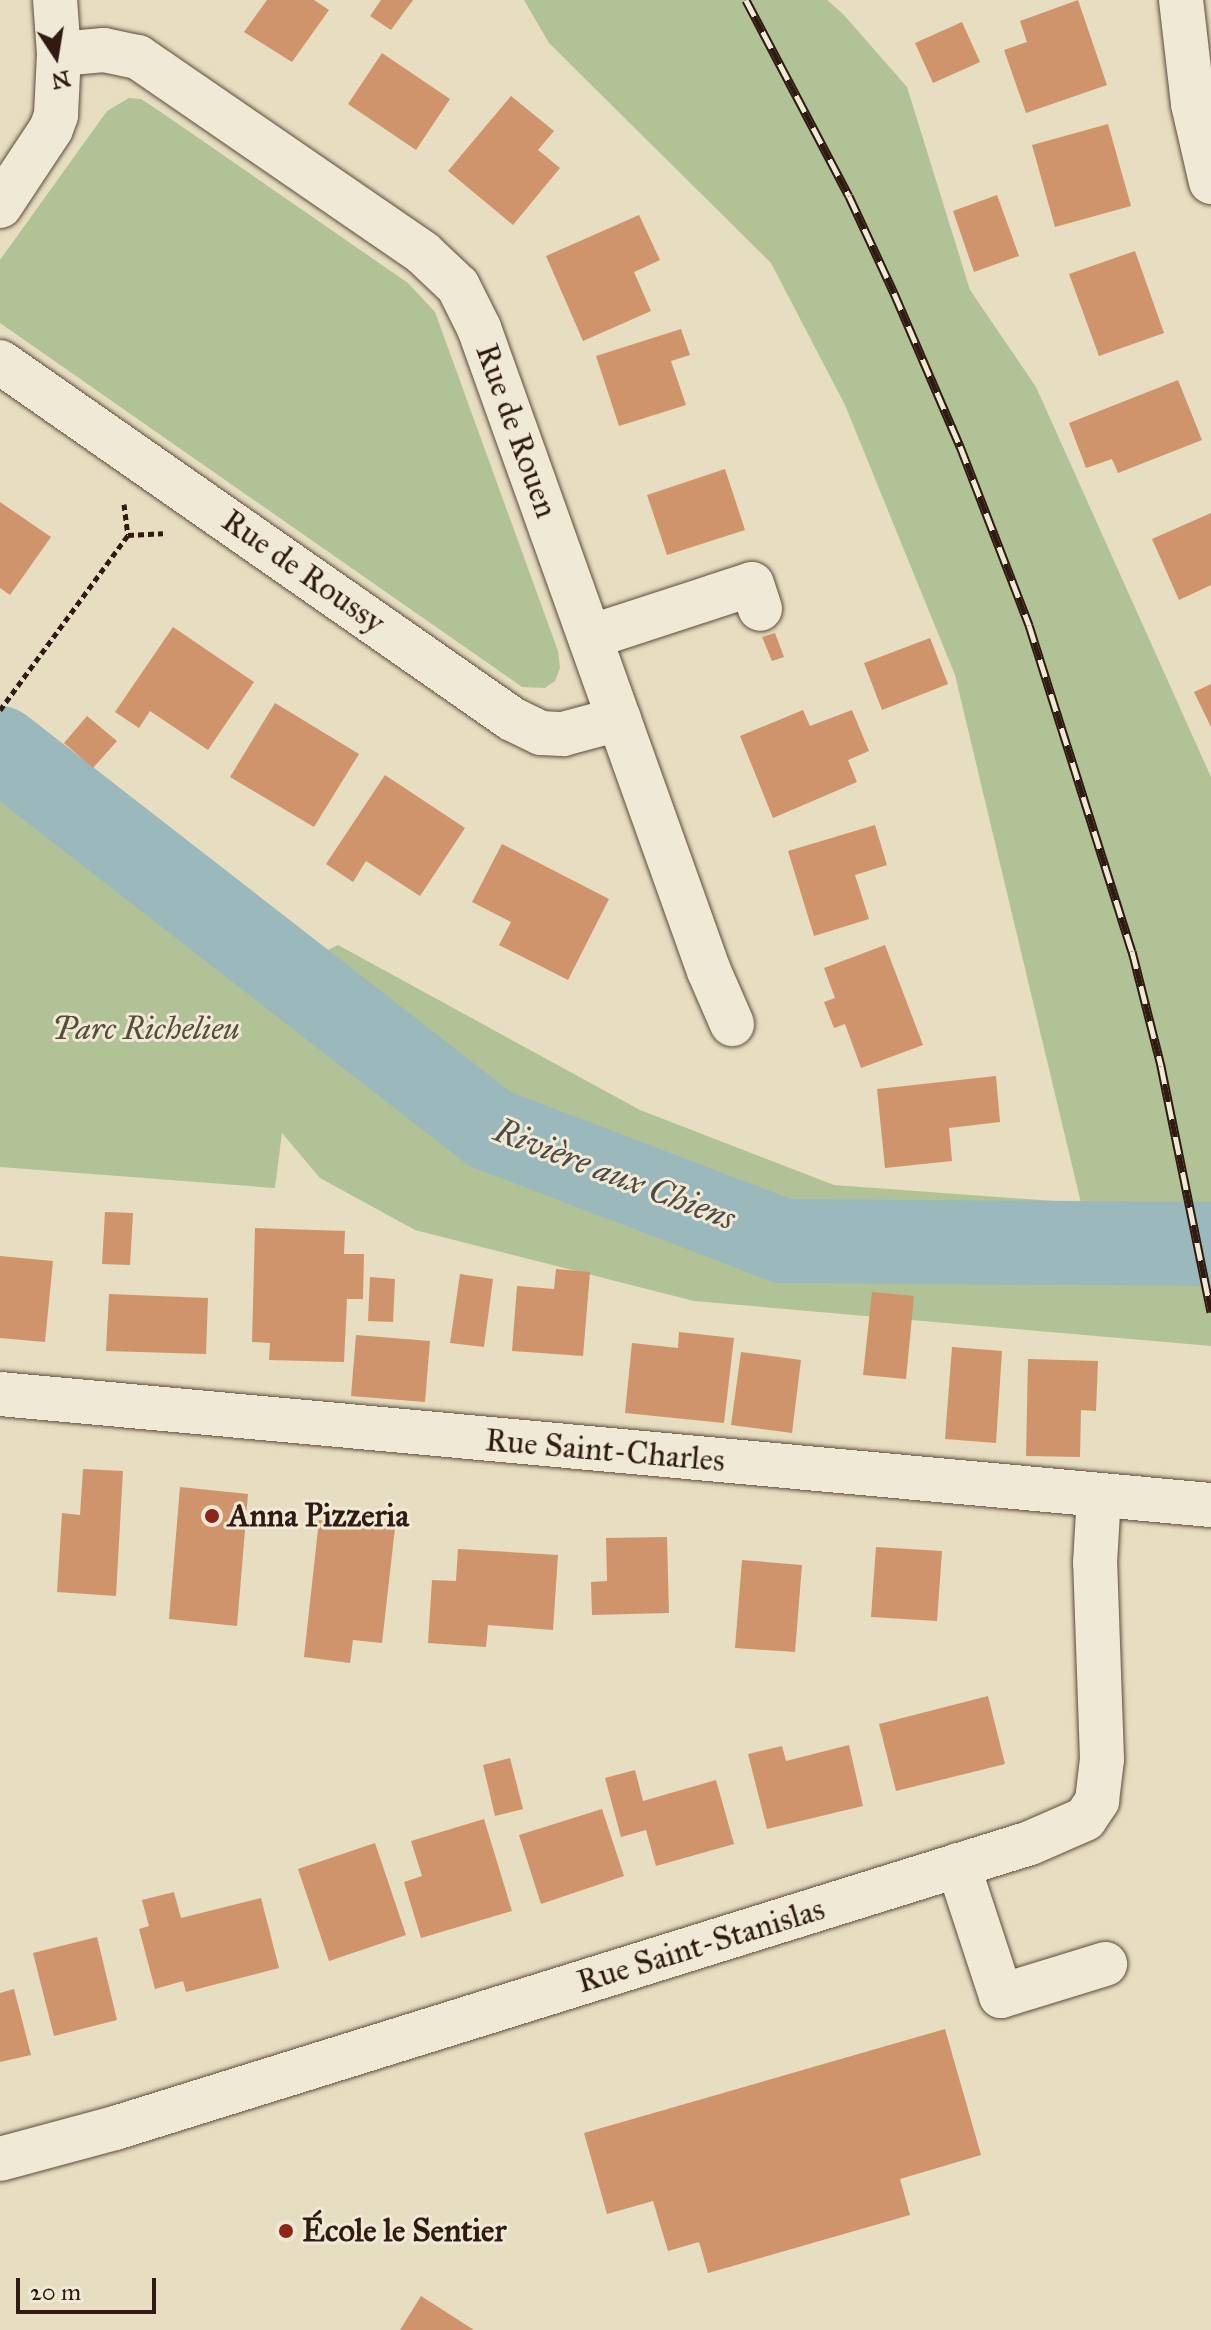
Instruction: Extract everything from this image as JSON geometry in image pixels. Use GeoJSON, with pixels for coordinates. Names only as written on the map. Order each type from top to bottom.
{"type":"FeatureCollection","features":[{"type":"Feature","properties":{"kind":"street"},"geometry":{"type":"LineString","coordinates":[[0,206],[51,129],[57,108],[59,54],[55,0]]}},
{"type":"Feature","properties":{"kind":"street"},"geometry":{"type":"LineString","coordinates":[[1181,0],[1193,104],[1211,182]]}},
{"type":"Feature","properties":{"kind":"street","name":"Rue de Rouen"},"geometry":{"type":"LineString","coordinates":[[59,54],[104,50],[138,57],[444,269],[468,302],[709,971],[732,1024]]}},
{"type":"Feature","properties":{"kind":"street","name":"Rue de Roussy"},"geometry":{"type":"LineString","coordinates":[[0,362],[512,719],[541,733],[563,734],[619,719]]}},
{"type":"Feature","properties":{"kind":"street"},"geometry":{"type":"LineString","coordinates":[[590,637],[752,584],[760,609]]}},
{"type":"Feature","properties":{"kind":"street","name":"Rue Saint-Charles"},"geometry":{"type":"LineString","coordinates":[[0,1394],[1211,1505]]}},
{"type":"Feature","properties":{"kind":"street","name":"Rue Saint-Stanislas"},"geometry":{"type":"LineString","coordinates":[[0,2159],[115,2128],[958,1865],[1085,1819],[1097,1801],[1102,1759],[1095,1575],[1099,1496]]}},
{"type":"Feature","properties":{"kind":"street"},"geometry":{"type":"LineString","coordinates":[[958,1865],[1001,1996],[1105,1964]]}},
{"type":"Feature","properties":{"kind":"path"},"geometry":{"type":"LineString","coordinates":[[0,710],[128,535],[122,489]]}},
{"type":"Feature","properties":{"kind":"path"},"geometry":{"type":"LineString","coordinates":[[128,535],[169,532]]}},
{"type":"Feature","properties":{"kind":"green space","name":"Parc Richelieu"},"geometry":{"type":"Polygon","coordinates":[[[524,0],[827,0],[907,87],[970,290],[1036,387],[1211,777],[1211,1346],[694,1301],[415,1230],[320,1178],[282,1133],[275,1188],[0,1167],[0,727],[300,964],[338,945],[640,1110],[834,1185],[1081,1203],[955,675],[845,405],[771,263],[549,43],[524,0]]]}},
{"type":"Feature","properties":{"kind":"green space"},"geometry":{"type":"Polygon","coordinates":[[[129,98],[141,99],[155,108],[408,283],[435,312],[558,651],[560,668],[555,681],[545,688],[522,687],[0,323],[0,260],[107,111],[129,98]]]}},
{"type":"Feature","properties":{"kind":"building"},"geometry":{"type":"Polygon","coordinates":[[[267,0],[314,0],[329,10],[292,62],[244,32],[267,0]]]}},
{"type":"Feature","properties":{"kind":"building"},"geometry":{"type":"Polygon","coordinates":[[[381,0],[413,0],[391,30],[370,16],[381,0]]]}},
{"type":"Feature","properties":{"kind":"building"},"geometry":{"type":"Polygon","coordinates":[[[1078,0],[1107,85],[1026,113],[1004,50],[1027,42],[1020,21],[1078,0]]]}},
{"type":"Feature","properties":{"kind":"building"},"geometry":{"type":"Polygon","coordinates":[[[962,22],[980,62],[933,83],[915,43],[962,22]]]}},
{"type":"Feature","properties":{"kind":"building"},"geometry":{"type":"Polygon","coordinates":[[[382,53],[450,99],[416,150],[348,104],[382,53]]]}},
{"type":"Feature","properties":{"kind":"building"},"geometry":{"type":"Polygon","coordinates":[[[511,96],[554,131],[538,150],[560,168],[513,225],[448,171],[511,96]]]}},
{"type":"Feature","properties":{"kind":"building"},"geometry":{"type":"Polygon","coordinates":[[[1108,124],[1131,206],[1055,227],[1032,145],[1108,124]]]}},
{"type":"Feature","properties":{"kind":"building"},"geometry":{"type":"Polygon","coordinates":[[[997,195],[1019,256],[974,272],[953,211],[997,195]]]}},
{"type":"Feature","properties":{"kind":"building"},"geometry":{"type":"Polygon","coordinates":[[[639,215],[660,260],[634,272],[651,311],[583,341],[546,256],[639,215]]]}},
{"type":"Feature","properties":{"kind":"building"},"geometry":{"type":"Polygon","coordinates":[[[1135,251],[1164,333],[1099,356],[1069,274],[1135,251]]]}},
{"type":"Feature","properties":{"kind":"building"},"geometry":{"type":"Polygon","coordinates":[[[681,329],[690,355],[671,361],[686,405],[619,426],[596,356],[681,329]]]}},
{"type":"Feature","properties":{"kind":"building"},"geometry":{"type":"Polygon","coordinates":[[[1178,380],[1202,440],[1118,473],[1112,459],[1086,468],[1069,423],[1178,380]]]}},
{"type":"Feature","properties":{"kind":"building"},"geometry":{"type":"Polygon","coordinates":[[[725,469],[745,530],[667,555],[647,495],[725,469]]]}},
{"type":"Feature","properties":{"kind":"building"},"geometry":{"type":"Polygon","coordinates":[[[0,502],[51,537],[10,595],[0,588],[0,502]]]}},
{"type":"Feature","properties":{"kind":"building"},"geometry":{"type":"Polygon","coordinates":[[[1211,513],[1211,585],[1179,600],[1152,539],[1211,513]]]}},
{"type":"Feature","properties":{"kind":"building"},"geometry":{"type":"Polygon","coordinates":[[[173,627],[254,682],[208,750],[150,711],[139,728],[115,712],[173,627]]]}},
{"type":"Feature","properties":{"kind":"building"},"geometry":{"type":"Polygon","coordinates":[[[775,633],[784,657],[772,661],[762,637],[775,633]]]}},
{"type":"Feature","properties":{"kind":"building"},"geometry":{"type":"Polygon","coordinates":[[[930,638],[948,684],[882,710],[864,663],[930,638]]]}},
{"type":"Feature","properties":{"kind":"building"},"geometry":{"type":"Polygon","coordinates":[[[1211,684],[1211,727],[1194,692],[1211,684]]]}},
{"type":"Feature","properties":{"kind":"building"},"geometry":{"type":"Polygon","coordinates":[[[275,703],[359,754],[314,827],[230,777],[275,703]]]}},
{"type":"Feature","properties":{"kind":"building"},"geometry":{"type":"Polygon","coordinates":[[[803,710],[810,726],[852,710],[869,751],[848,760],[857,782],[773,818],[740,736],[803,710]]]}},
{"type":"Feature","properties":{"kind":"building"},"geometry":{"type":"Polygon","coordinates":[[[87,716],[117,741],[93,768],[64,743],[87,716]]]}},
{"type":"Feature","properties":{"kind":"building"},"geometry":{"type":"Polygon","coordinates":[[[385,775],[465,828],[420,896],[366,861],[353,882],[326,864],[385,775]]]}},
{"type":"Feature","properties":{"kind":"building"},"geometry":{"type":"Polygon","coordinates":[[[875,825],[887,865],[855,875],[869,919],[814,936],[788,851],[875,825]]]}},
{"type":"Feature","properties":{"kind":"building"},"geometry":{"type":"Polygon","coordinates":[[[502,844],[609,899],[568,980],[499,945],[511,922],[472,902],[502,844]]]}},
{"type":"Feature","properties":{"kind":"building"},"geometry":{"type":"Polygon","coordinates":[[[885,945],[923,1045],[861,1068],[845,1024],[834,1028],[824,1002],[835,998],[824,968],[885,945]]]}},
{"type":"Feature","properties":{"kind":"building"},"geometry":{"type":"Polygon","coordinates":[[[996,1076],[1000,1122],[949,1128],[952,1161],[885,1168],[877,1089],[996,1076]]]}},
{"type":"Feature","properties":{"kind":"building"},"geometry":{"type":"Polygon","coordinates":[[[105,1212],[133,1213],[130,1265],[102,1264],[105,1212]]]}},
{"type":"Feature","properties":{"kind":"building"},"geometry":{"type":"Polygon","coordinates":[[[255,1228],[345,1231],[344,1254],[364,1254],[363,1299],[347,1299],[344,1362],[269,1360],[270,1343],[252,1342],[255,1228]]]}},
{"type":"Feature","properties":{"kind":"building"},"geometry":{"type":"Polygon","coordinates":[[[0,1256],[53,1261],[45,1342],[0,1338],[0,1256]]]}},
{"type":"Feature","properties":{"kind":"building"},"geometry":{"type":"Polygon","coordinates":[[[556,1269],[590,1272],[583,1356],[512,1351],[517,1286],[554,1289],[556,1269]]]}},
{"type":"Feature","properties":{"kind":"building"},"geometry":{"type":"Polygon","coordinates":[[[460,1274],[493,1279],[484,1347],[450,1343],[460,1274]]]}},
{"type":"Feature","properties":{"kind":"building"},"geometry":{"type":"Polygon","coordinates":[[[370,1277],[395,1279],[393,1322],[368,1321],[370,1277]]]}},
{"type":"Feature","properties":{"kind":"building"},"geometry":{"type":"Polygon","coordinates":[[[872,1292],[914,1296],[906,1379],[863,1375],[872,1292]]]}},
{"type":"Feature","properties":{"kind":"building"},"geometry":{"type":"Polygon","coordinates":[[[109,1294],[208,1298],[206,1354],[106,1351],[109,1294]]]}},
{"type":"Feature","properties":{"kind":"building"},"geometry":{"type":"Polygon","coordinates":[[[679,1332],[734,1338],[724,1423],[625,1413],[632,1343],[678,1348],[679,1332]]]}},
{"type":"Feature","properties":{"kind":"building"},"geometry":{"type":"Polygon","coordinates":[[[356,1335],[430,1341],[425,1402],[351,1396],[356,1335]]]}},
{"type":"Feature","properties":{"kind":"building"},"geometry":{"type":"Polygon","coordinates":[[[952,1347],[1002,1351],[996,1443],[945,1439],[952,1347]]]}},
{"type":"Feature","properties":{"kind":"building"},"geometry":{"type":"Polygon","coordinates":[[[741,1352],[801,1360],[792,1433],[731,1425],[741,1352]]]}},
{"type":"Feature","properties":{"kind":"building"},"geometry":{"type":"Polygon","coordinates":[[[1028,1359],[1098,1361],[1096,1411],[1081,1410],[1080,1457],[1026,1456],[1028,1359]]]}},
{"type":"Feature","properties":{"kind":"building"},"geometry":{"type":"Polygon","coordinates":[[[83,1469],[123,1471],[116,1596],[57,1592],[62,1513],[80,1515],[83,1469]]]}},
{"type":"Feature","properties":{"kind":"building"},"geometry":{"type":"Polygon","coordinates":[[[180,1487],[248,1494],[237,1626],[169,1619],[180,1487]]]}},
{"type":"Feature","properties":{"kind":"building"},"geometry":{"type":"Polygon","coordinates":[[[319,1520],[395,1528],[382,1643],[353,1640],[350,1663],[304,1657],[319,1520]]]}},
{"type":"Feature","properties":{"kind":"building"},"geometry":{"type":"Polygon","coordinates":[[[667,1537],[669,1613],[592,1615],[591,1582],[607,1581],[606,1538],[667,1537]]]}},
{"type":"Feature","properties":{"kind":"building"},"geometry":{"type":"Polygon","coordinates":[[[876,1547],[942,1551],[937,1621],[871,1617],[876,1547]]]}},
{"type":"Feature","properties":{"kind":"building"},"geometry":{"type":"Polygon","coordinates":[[[458,1549],[558,1555],[553,1630],[488,1625],[486,1647],[428,1643],[432,1580],[456,1581],[458,1549]]]}},
{"type":"Feature","properties":{"kind":"building"},"geometry":{"type":"Polygon","coordinates":[[[742,1560],[802,1565],[795,1652],[735,1648],[742,1560]]]}},
{"type":"Feature","properties":{"kind":"building"},"geometry":{"type":"Polygon","coordinates":[[[988,1696],[1005,1764],[896,1791],[879,1724],[988,1696]]]}},
{"type":"Feature","properties":{"kind":"building"},"geometry":{"type":"Polygon","coordinates":[[[849,1745],[863,1806],[767,1829],[748,1754],[782,1746],[786,1761],[849,1745]]]}},
{"type":"Feature","properties":{"kind":"building"},"geometry":{"type":"Polygon","coordinates":[[[510,1758],[523,1809],[495,1816],[483,1765],[510,1758]]]}},
{"type":"Feature","properties":{"kind":"building"},"geometry":{"type":"Polygon","coordinates":[[[635,1770],[643,1801],[716,1780],[734,1844],[656,1866],[646,1830],[621,1837],[605,1778],[635,1770]]]}},
{"type":"Feature","properties":{"kind":"building"},"geometry":{"type":"Polygon","coordinates":[[[602,1809],[624,1876],[541,1904],[519,1835],[602,1809]]]}},
{"type":"Feature","properties":{"kind":"building"},"geometry":{"type":"Polygon","coordinates":[[[484,1819],[512,1911],[421,1938],[404,1882],[422,1876],[411,1841],[484,1819]]]}},
{"type":"Feature","properties":{"kind":"building"},"geometry":{"type":"Polygon","coordinates":[[[375,1843],[406,1935],[329,1961],[298,1869],[375,1843]]]}},
{"type":"Feature","properties":{"kind":"building"},"geometry":{"type":"Polygon","coordinates":[[[174,1892],[181,1918],[261,1898],[279,1968],[186,1992],[183,1981],[155,1989],[139,1929],[149,1926],[142,1900],[174,1892]]]}},
{"type":"Feature","properties":{"kind":"building"},"geometry":{"type":"Polygon","coordinates":[[[97,1937],[117,2020],[54,2036],[33,1953],[97,1937]]]}},
{"type":"Feature","properties":{"kind":"building"},"geometry":{"type":"Polygon","coordinates":[[[14,1989],[31,2055],[0,2062],[0,1993],[14,1989]]]}},
{"type":"Feature","properties":{"kind":"building"},"geometry":{"type":"Polygon","coordinates":[[[945,2029],[981,2155],[900,2179],[910,2215],[708,2273],[699,2242],[668,2251],[653,2201],[607,2214],[584,2133],[945,2029]]]}},
{"type":"Feature","properties":{"kind":"building"},"geometry":{"type":"Polygon","coordinates":[[[421,2296],[474,2330],[400,2330],[421,2296]]]}},
{"type":"Feature","properties":{"kind":"waterway","name":"Rivière aux Chiens"},"geometry":{"type":"LineString","coordinates":[[0,748],[490,1129],[784,1241],[1211,1244]]}},
{"type":"Feature","properties":{"kind":"railway"},"geometry":{"type":"LineString","coordinates":[[746,0],[849,196],[894,293],[960,446],[1029,625],[1132,951],[1161,1066],[1211,1312]]}},
{"type":"Feature","properties":{"kind":"place","name":"Anna Pizzeria"},"geometry":{"type":"Point","coordinates":[212,1516]}},
{"type":"Feature","properties":{"kind":"place","name":"École le Sentier"},"geometry":{"type":"Point","coordinates":[286,2231]}}]}
